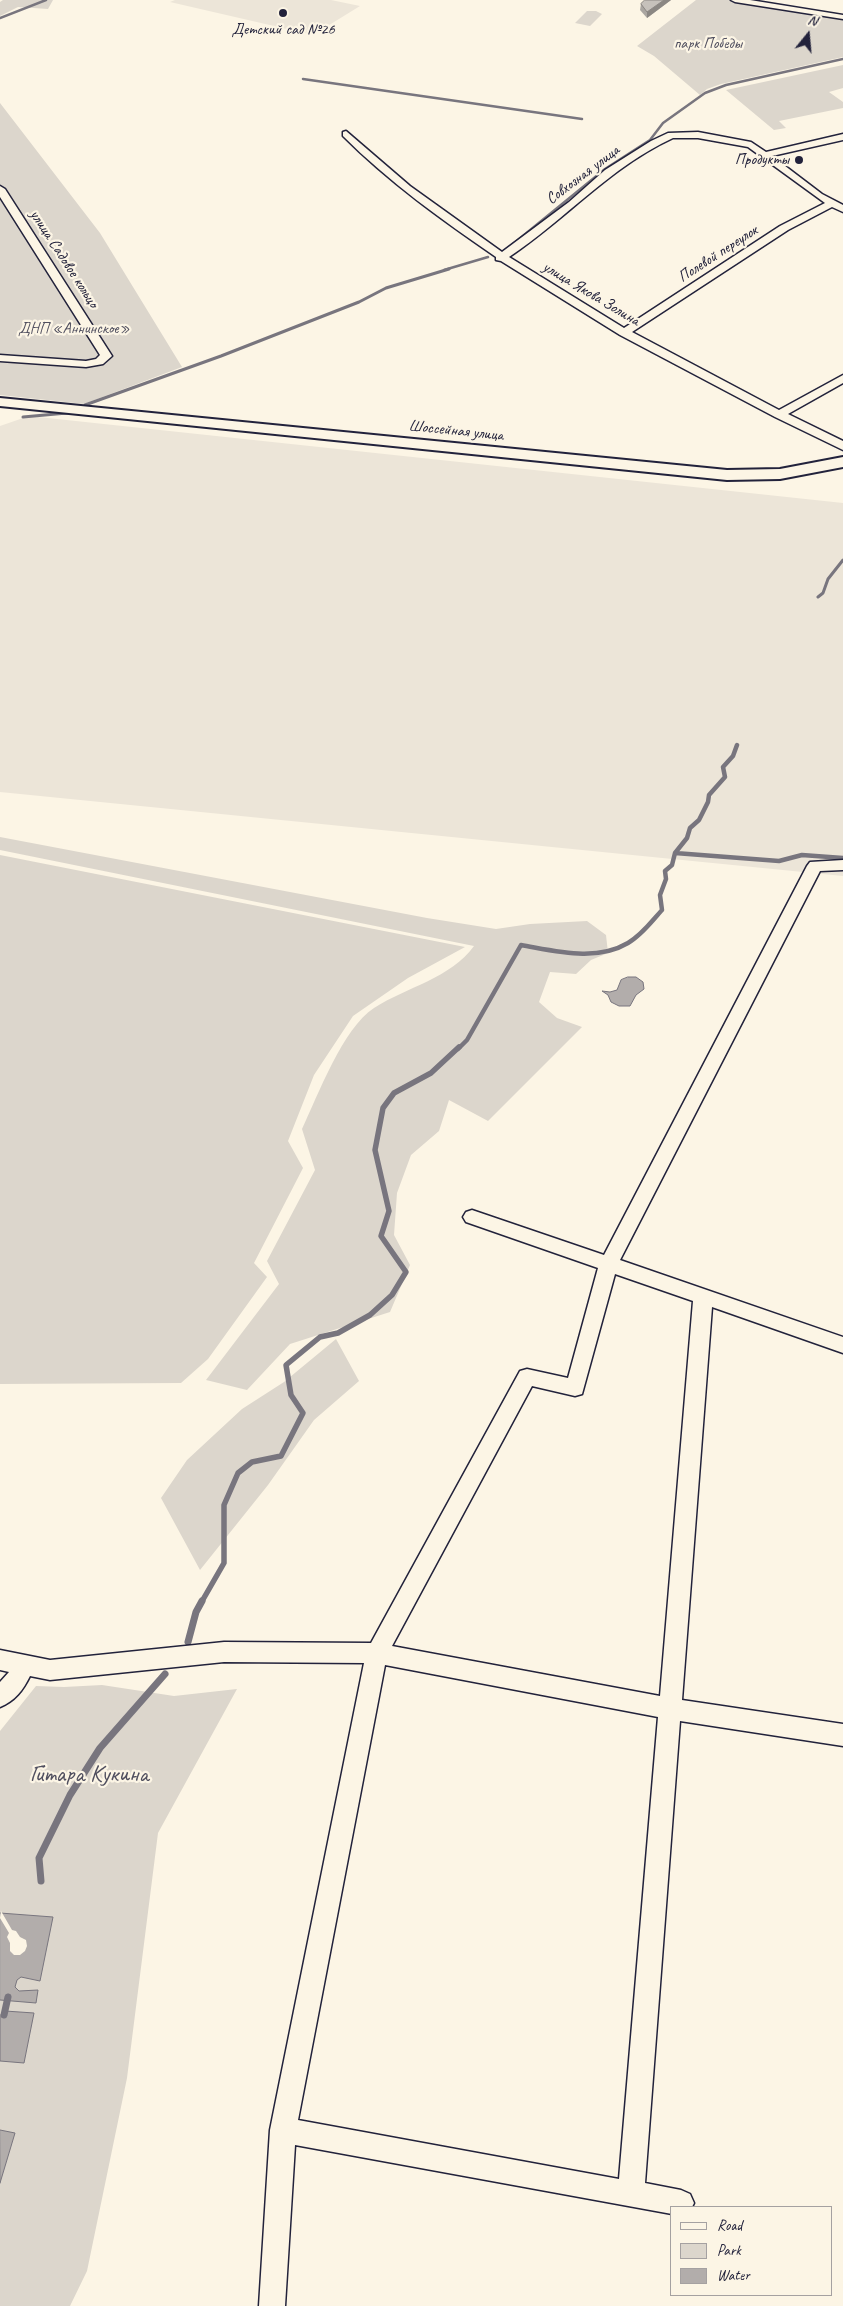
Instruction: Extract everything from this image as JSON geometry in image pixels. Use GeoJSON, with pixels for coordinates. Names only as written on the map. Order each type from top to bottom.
{"type":"FeatureCollection","features":[{"type":"Feature","properties":{"kind":"main road","name":"Шоссейная улица"},"geometry":{"type":"LineString","coordinates":[[0,402],[466,450],[727,474],[780,474],[843,462]]}},
{"type":"Feature","properties":{"kind":"street"},"geometry":{"type":"LineString","coordinates":[[736,0],[843,17]]}},
{"type":"Feature","properties":{"kind":"street","name":"Совхозная улица"},"geometry":{"type":"LineString","coordinates":[[500,258],[523,243],[572,204],[608,172],[664,138],[683,133],[716,137],[751,145],[765,155]]}},
{"type":"Feature","properties":{"kind":"street","name":"улица Якова Золина"},"geometry":{"type":"LineString","coordinates":[[346,134],[413,194],[500,258],[624,333],[779,415],[843,446]]}},
{"type":"Feature","properties":{"kind":"street"},"geometry":{"type":"LineString","coordinates":[[765,155],[843,138]]}},
{"type":"Feature","properties":{"kind":"street"},"geometry":{"type":"LineString","coordinates":[[765,155],[792,178],[830,204],[843,209]]}},
{"type":"Feature","properties":{"kind":"street","name":"улица Садовое кольцо"},"geometry":{"type":"LineString","coordinates":[[0,190],[106,356],[99,362],[86,364],[0,358]]}},
{"type":"Feature","properties":{"kind":"street","name":"Полевой переулок"},"geometry":{"type":"LineString","coordinates":[[624,333],[784,228],[830,204]]}},
{"type":"Feature","properties":{"kind":"street"},"geometry":{"type":"LineString","coordinates":[[779,415],[843,378]]}},
{"type":"Feature","properties":{"kind":"street"},"geometry":{"type":"LineString","coordinates":[[272,2306],[283,2130],[323,1919],[377,1654],[527,1377],[575,1388],[609,1263],[815,866],[843,865]]}},
{"type":"Feature","properties":{"kind":"street"},"geometry":{"type":"LineString","coordinates":[[472,1217],[843,1345]]}},
{"type":"Feature","properties":{"kind":"street"},"geometry":{"type":"LineString","coordinates":[[631,2193],[703,1297]]}},
{"type":"Feature","properties":{"kind":"street"},"geometry":{"type":"LineString","coordinates":[[0,1660],[50,1670],[224,1652],[377,1654],[670,1709],[843,1734]]}},
{"type":"Feature","properties":{"kind":"street"},"geometry":{"type":"LineString","coordinates":[[0,1696],[15,1683],[24,1666]]}},
{"type":"Feature","properties":{"kind":"street"},"geometry":{"type":"LineString","coordinates":[[283,2130],[681,2203]]}},
{"type":"Feature","properties":{"kind":"shaded area","name":"Детский сад №26"},"geometry":{"type":"Polygon","coordinates":[[[175,0],[331,0],[360,6],[313,35],[170,2],[175,0]]]}},
{"type":"Feature","properties":{"kind":"shaded area"},"geometry":{"type":"Polygon","coordinates":[[[29,416],[843,503],[843,876],[0,792],[0,426],[29,416]]]}},
{"type":"Feature","properties":{"kind":"green space"},"geometry":{"type":"Polygon","coordinates":[[[3,0],[53,0],[48,9],[18,7],[0,16],[0,2],[3,0]]]}},
{"type":"Feature","properties":{"kind":"green space","name":"парк Победы"},"geometry":{"type":"Polygon","coordinates":[[[696,0],[728,0],[843,18],[843,57],[721,84],[707,89],[700,95],[654,56],[637,46],[696,0]]]}},
{"type":"Feature","properties":{"kind":"green space"},"geometry":{"type":"Polygon","coordinates":[[[587,11],[596,11],[602,14],[590,26],[575,23],[587,11]]]}},
{"type":"Feature","properties":{"kind":"green space"},"geometry":{"type":"Polygon","coordinates":[[[843,65],[843,88],[829,92],[843,102],[843,108],[779,121],[786,128],[774,130],[726,90],[843,65]]]}},
{"type":"Feature","properties":{"kind":"green space","name":"ДНП «Аннинское»"},"geometry":{"type":"Polygon","coordinates":[[[0,103],[100,233],[182,367],[84,404],[0,395],[0,103]]]}},
{"type":"Feature","properties":{"kind":"green space"},"geometry":{"type":"Polygon","coordinates":[[[0,837],[427,918],[496,929],[530,924],[587,921],[606,935],[608,953],[591,960],[576,974],[550,972],[539,1002],[557,1018],[582,1027],[488,1121],[449,1100],[439,1131],[411,1155],[397,1193],[394,1235],[410,1265],[390,1312],[290,1344],[247,1390],[206,1380],[279,1284],[267,1261],[315,1170],[302,1129],[332,1063],[352,1031],[374,1008],[441,974],[464,957],[474,946],[0,850],[0,837]]]}},
{"type":"Feature","properties":{"kind":"green space"},"geometry":{"type":"Polygon","coordinates":[[[0,855],[465,947],[408,978],[353,1016],[314,1075],[288,1141],[303,1168],[254,1263],[267,1277],[208,1359],[181,1383],[0,1384],[0,855]]]}},
{"type":"Feature","properties":{"kind":"green space"},"geometry":{"type":"Polygon","coordinates":[[[336,1339],[359,1381],[314,1420],[268,1485],[200,1570],[161,1498],[187,1460],[242,1409],[284,1382],[336,1339]]]}},
{"type":"Feature","properties":{"kind":"green space","name":"Гитара Кукина"},"geometry":{"type":"Polygon","coordinates":[[[102,1685],[174,1696],[237,1689],[158,1833],[127,2078],[87,2271],[70,2306],[0,2306],[0,1731],[36,1686],[102,1685]]]}},
{"type":"Feature","properties":{"kind":"water"},"geometry":{"type":"Polygon","coordinates":[[[628,977],[636,977],[643,982],[644,989],[636,995],[630,1006],[619,1006],[611,1002],[608,995],[602,991],[610,992],[617,990],[621,980],[628,977]]]}},
{"type":"Feature","properties":{"kind":"water"},"geometry":{"type":"Polygon","coordinates":[[[0,1913],[53,1917],[40,1981],[21,1977],[17,1980],[15,1987],[19,1991],[38,1990],[36,2003],[0,2000],[0,1913]]]}},
{"type":"Feature","properties":{"kind":"water"},"geometry":{"type":"Polygon","coordinates":[[[5,2011],[34,2013],[24,2063],[0,2061],[0,2016],[5,2011]]]}},
{"type":"Feature","properties":{"kind":"water"},"geometry":{"type":"Polygon","coordinates":[[[0,2130],[15,2133],[0,2183],[0,2130]]]}},
{"type":"Feature","properties":{"kind":"pier"},"geometry":{"type":"Polygon","coordinates":[[[1,1911],[12,1930],[16,1931],[20,1937],[26,1940],[27,1946],[25,1951],[20,1955],[14,1955],[10,1951],[10,1943],[7,1937],[9,1933],[0,1918],[1,1911]]]}},
{"type":"Feature","properties":{"kind":"building"},"geometry":{"type":"Polygon","coordinates":[[[645,0],[664,0],[647,12],[641,4],[645,0]]]}},
{"type":"Feature","properties":{"kind":"waterway"},"geometry":{"type":"LineString","coordinates":[[0,18],[46,0]]}},
{"type":"Feature","properties":{"kind":"waterway"},"geometry":{"type":"LineString","coordinates":[[513,244],[605,169],[650,140],[663,123],[705,93],[726,85],[843,59]]}},
{"type":"Feature","properties":{"kind":"waterway"},"geometry":{"type":"LineString","coordinates":[[303,79],[582,119]]}},
{"type":"Feature","properties":{"kind":"waterway"},"geometry":{"type":"LineString","coordinates":[[444,270],[488,257]]}},
{"type":"Feature","properties":{"kind":"waterway"},"geometry":{"type":"LineString","coordinates":[[85,405],[221,356],[359,302],[386,288],[449,269]]}},
{"type":"Feature","properties":{"kind":"waterway"},"geometry":{"type":"LineString","coordinates":[[23,417],[67,413]]}},
{"type":"Feature","properties":{"kind":"waterway"},"geometry":{"type":"LineString","coordinates":[[818,597],[823,593],[828,579],[843,560]]}},
{"type":"Feature","properties":{"kind":"waterway"},"geometry":{"type":"LineString","coordinates":[[675,853],[687,838],[690,828],[699,820],[708,802],[709,795],[725,777],[723,767],[733,756],[737,745]]}},
{"type":"Feature","properties":{"kind":"waterway"},"geometry":{"type":"LineString","coordinates":[[458,1049],[467,1040],[521,945],[562,952],[589,954],[616,949],[638,936],[662,910],[660,895],[666,879],[665,871],[672,865],[675,853]]}},
{"type":"Feature","properties":{"kind":"waterway"},"geometry":{"type":"LineString","coordinates":[[675,853],[779,861],[802,855],[843,858]]}},
{"type":"Feature","properties":{"kind":"waterway"},"geometry":{"type":"LineString","coordinates":[[201,1603],[224,1563],[224,1505],[238,1473],[252,1462],[281,1456],[303,1413],[291,1395],[286,1365],[320,1337],[338,1333],[370,1315],[392,1295],[406,1272],[381,1236],[389,1211],[375,1150],[383,1108],[394,1093],[431,1073],[459,1047]]}},
{"type":"Feature","properties":{"kind":"waterway"},"geometry":{"type":"LineString","coordinates":[[188,1642],[196,1612],[202,1601]]}},
{"type":"Feature","properties":{"kind":"waterway"},"geometry":{"type":"LineString","coordinates":[[41,1881],[39,1858],[70,1795],[100,1748],[165,1674]]}},
{"type":"Feature","properties":{"kind":"waterway"},"geometry":{"type":"LineString","coordinates":[[4,2015],[8,1997]]}},
{"type":"Feature","properties":{"kind":"place","name":"Детский сад №26"},"geometry":{"type":"Point","coordinates":[283,13]}},
{"type":"Feature","properties":{"kind":"place","name":"Продукты"},"geometry":{"type":"Point","coordinates":[799,160]}}]}
